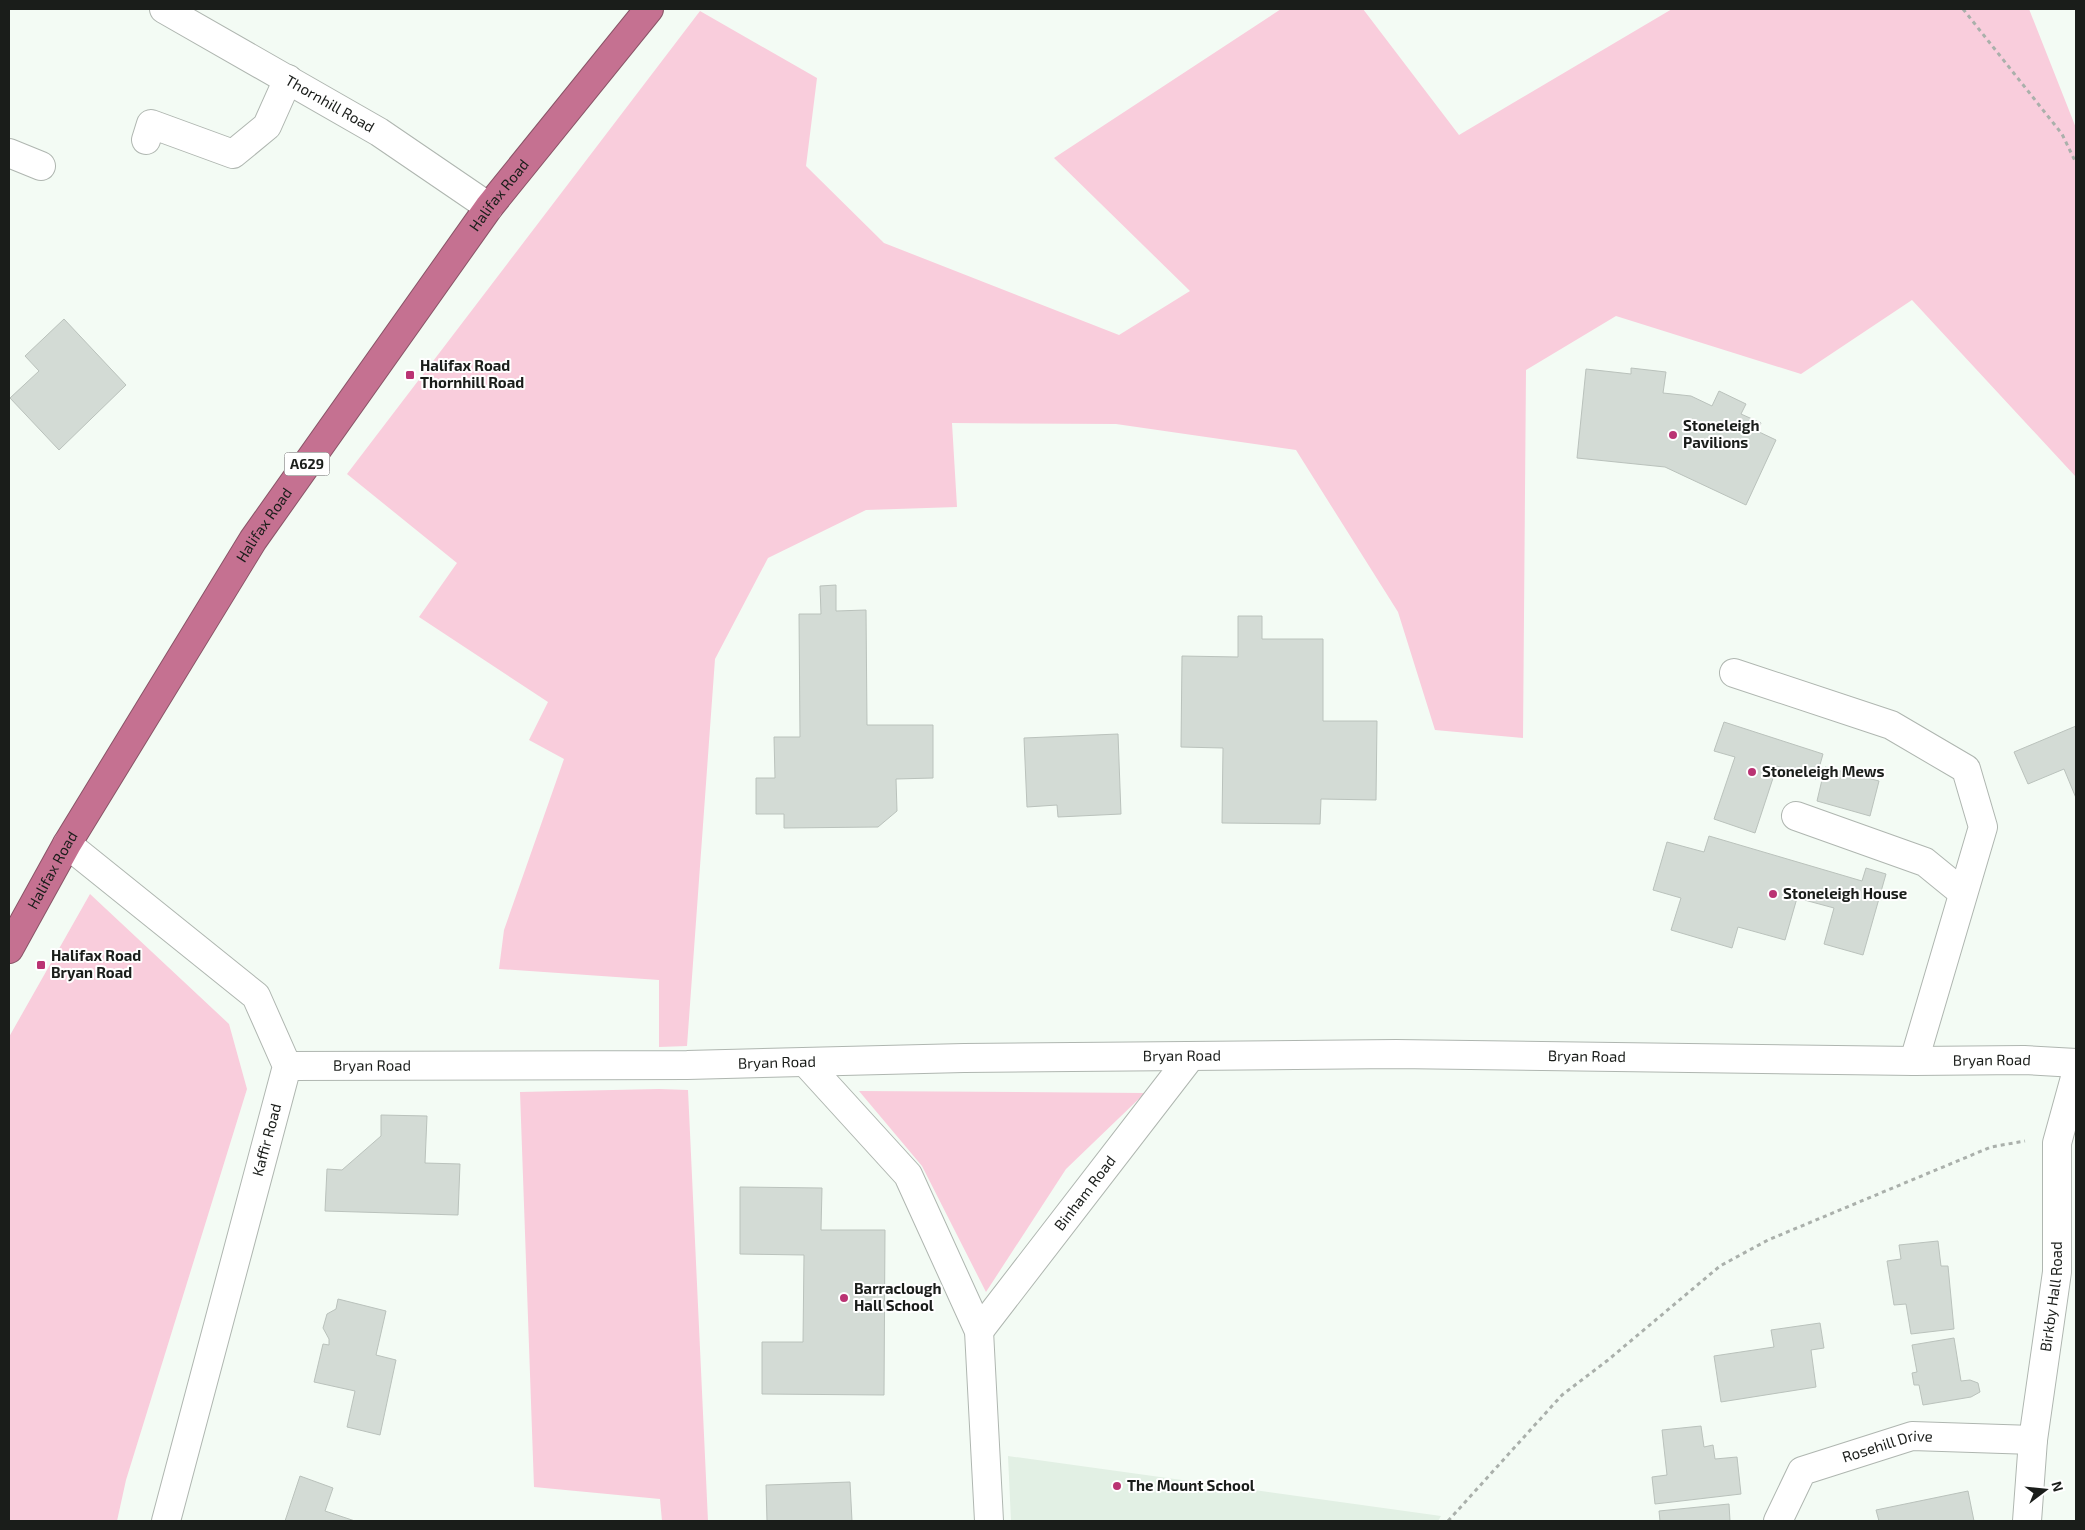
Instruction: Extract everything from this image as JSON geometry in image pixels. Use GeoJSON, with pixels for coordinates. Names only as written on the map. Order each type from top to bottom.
{"type":"FeatureCollection","features":[{"type":"Feature","properties":{"kind":"highway","name":"Halifax Road"},"geometry":{"type":"LineString","coordinates":[[11,937],[253,540],[489,207],[650,9]]}},
{"type":"Feature","properties":{"kind":"street","name":"Thornhill Road"},"geometry":{"type":"LineString","coordinates":[[164,9],[380,132],[489,207]]}},
{"type":"Feature","properties":{"kind":"street"},"geometry":{"type":"LineString","coordinates":[[146,140],[151,124],[233,154],[267,126],[288,79]]}},
{"type":"Feature","properties":{"kind":"street"},"geometry":{"type":"LineString","coordinates":[[9,153],[41,166]]}},
{"type":"Feature","properties":{"kind":"street"},"geometry":{"type":"LineString","coordinates":[[1734,673],[1891,725],[1966,769],[1983,827],[1914,1061]]}},
{"type":"Feature","properties":{"kind":"street"},"geometry":{"type":"LineString","coordinates":[[1796,816],[1925,862],[1963,893]]}},
{"type":"Feature","properties":{"kind":"street"},"geometry":{"type":"LineString","coordinates":[[67,844],[256,996],[287,1066]]}},
{"type":"Feature","properties":{"kind":"street","name":"Bryan Road"},"geometry":{"type":"LineString","coordinates":[[287,1066],[687,1065],[1396,1054],[1914,1061],[2024,1060],[2076,1063]]}},
{"type":"Feature","properties":{"kind":"street","name":"Binham Road"},"geometry":{"type":"LineString","coordinates":[[979,1331],[1191,1056]]}},
{"type":"Feature","properties":{"kind":"street"},"geometry":{"type":"LineString","coordinates":[[806,1062],[908,1174],[979,1331],[989,1521]]}},
{"type":"Feature","properties":{"kind":"street","name":"Kaffir Road"},"geometry":{"type":"LineString","coordinates":[[166,1521],[287,1066]]}},
{"type":"Feature","properties":{"kind":"street","name":"Birkby Hall Road"},"geometry":{"type":"LineString","coordinates":[[2027,1521],[2033,1440],[2067,1274],[2057,1143],[2076,1074]]}},
{"type":"Feature","properties":{"kind":"street","name":"Rosehill Drive"},"geometry":{"type":"LineString","coordinates":[[1778,1521],[1802,1471],[1912,1436],[2033,1440]]}},
{"type":"Feature","properties":{"kind":"path"},"geometry":{"type":"LineString","coordinates":[[1963,9],[2062,134],[2076,163]]}},
{"type":"Feature","properties":{"kind":"path"},"geometry":{"type":"LineString","coordinates":[[1448,1521],[1562,1394],[1608,1360],[1720,1266],[1768,1240],[1991,1147],[2017,1142],[2046,1140],[2057,1143]]}},
{"type":"Feature","properties":{"kind":"shaded area"},"geometry":{"type":"Polygon","coordinates":[[[1281,9],[1363,9],[1459,135],[1672,9],[2029,9],[2076,128],[2076,477],[1912,300],[1801,374],[1616,316],[1526,370],[1523,738],[1435,730],[1398,612],[1296,450],[1116,424],[952,423],[957,507],[866,510],[768,558],[715,659],[687,1046],[659,1047],[659,980],[499,969],[504,930],[564,759],[529,740],[548,702],[419,617],[457,563],[347,474],[700,11],[817,78],[806,166],[884,243],[1119,335],[1190,291],[1054,158],[1281,9]]]}},
{"type":"Feature","properties":{"kind":"shaded area"},"geometry":{"type":"Polygon","coordinates":[[[90,894],[229,1024],[247,1089],[126,1480],[117,1521],[9,1521],[9,1037],[90,894]]]}},
{"type":"Feature","properties":{"kind":"shaded area"},"geometry":{"type":"Polygon","coordinates":[[[688,1090],[708,1521],[662,1521],[660,1499],[534,1487],[520,1092],[688,1090]]]}},
{"type":"Feature","properties":{"kind":"shaded area"},"geometry":{"type":"Polygon","coordinates":[[[859,1091],[1145,1093],[1066,1169],[986,1292],[922,1166],[859,1091]]]}},
{"type":"Feature","properties":{"kind":"shaded area","name":"The Mount School"},"geometry":{"type":"Polygon","coordinates":[[[1008,1456],[1441,1516],[1438,1521],[1011,1521],[1008,1456]]]}},
{"type":"Feature","properties":{"kind":"building"},"geometry":{"type":"Polygon","coordinates":[[[64,319],[126,385],[59,450],[10,398],[39,371],[25,356],[64,319]]]}},
{"type":"Feature","properties":{"kind":"building","name":"Stoneleigh Pavilions"},"geometry":{"type":"Polygon","coordinates":[[[1631,368],[1666,372],[1663,393],[1691,396],[1712,406],[1719,391],[1746,404],[1741,414],[1761,423],[1757,431],[1776,440],[1746,505],[1665,467],[1577,458],[1586,369],[1631,374],[1631,368]]]}},
{"type":"Feature","properties":{"kind":"building"},"geometry":{"type":"Polygon","coordinates":[[[836,585],[836,611],[866,610],[867,725],[933,725],[933,778],[896,779],[897,811],[878,827],[784,828],[784,814],[756,814],[756,778],[775,778],[774,737],[800,737],[799,614],[821,614],[820,586],[836,585]]]}},
{"type":"Feature","properties":{"kind":"building"},"geometry":{"type":"Polygon","coordinates":[[[1238,616],[1262,616],[1262,639],[1323,639],[1323,721],[1377,721],[1376,800],[1321,799],[1320,824],[1222,823],[1223,748],[1181,747],[1182,656],[1238,657],[1238,616]]]}},
{"type":"Feature","properties":{"kind":"building","name":"Stoneleigh Mews"},"geometry":{"type":"Polygon","coordinates":[[[1724,722],[1823,754],[1816,779],[1777,766],[1755,833],[1714,819],[1735,757],[1714,751],[1724,722]]]}},
{"type":"Feature","properties":{"kind":"building"},"geometry":{"type":"Polygon","coordinates":[[[2076,726],[2076,798],[2064,769],[2028,784],[2014,752],[2076,726]]]}},
{"type":"Feature","properties":{"kind":"building"},"geometry":{"type":"Polygon","coordinates":[[[1118,734],[1121,814],[1058,817],[1057,805],[1027,807],[1024,738],[1118,734]]]}},
{"type":"Feature","properties":{"kind":"building","name":"Stoneleigh Mews"},"geometry":{"type":"Polygon","coordinates":[[[1825,767],[1879,781],[1870,816],[1817,801],[1825,767]]]}},
{"type":"Feature","properties":{"kind":"building","name":"Stoneleigh House"},"geometry":{"type":"Polygon","coordinates":[[[1709,836],[1862,881],[1866,868],[1886,874],[1863,955],[1824,944],[1834,908],[1797,898],[1785,940],[1738,927],[1732,948],[1671,930],[1681,898],[1653,890],[1667,842],[1704,852],[1709,836]]]}},
{"type":"Feature","properties":{"kind":"building"},"geometry":{"type":"Polygon","coordinates":[[[381,1115],[427,1116],[425,1163],[460,1164],[458,1215],[325,1211],[327,1169],[342,1170],[381,1136],[381,1115]]]}},
{"type":"Feature","properties":{"kind":"building","name":"Barraclough Hall School"},"geometry":{"type":"Polygon","coordinates":[[[740,1187],[822,1188],[821,1230],[885,1230],[884,1395],[762,1394],[762,1342],[803,1342],[804,1255],[740,1254],[740,1187]]]}},
{"type":"Feature","properties":{"kind":"building"},"geometry":{"type":"Polygon","coordinates":[[[1938,1241],[1941,1266],[1948,1266],[1954,1329],[1911,1334],[1906,1304],[1894,1305],[1887,1261],[1901,1259],[1899,1245],[1938,1241]]]}},
{"type":"Feature","properties":{"kind":"building"},"geometry":{"type":"Polygon","coordinates":[[[338,1299],[386,1311],[376,1355],[396,1360],[380,1435],[347,1427],[355,1391],[314,1382],[323,1344],[329,1345],[329,1339],[323,1328],[327,1314],[336,1309],[338,1299]]]}},
{"type":"Feature","properties":{"kind":"building"},"geometry":{"type":"Polygon","coordinates":[[[1820,1323],[1824,1348],[1811,1350],[1816,1387],[1721,1402],[1714,1356],[1774,1347],[1771,1330],[1820,1323]]]}},
{"type":"Feature","properties":{"kind":"building"},"geometry":{"type":"Polygon","coordinates":[[[1954,1338],[1961,1381],[1970,1380],[1978,1383],[1980,1392],[1971,1397],[1923,1405],[1919,1385],[1914,1385],[1912,1373],[1917,1372],[1912,1345],[1954,1338]]]}},
{"type":"Feature","properties":{"kind":"building"},"geometry":{"type":"Polygon","coordinates":[[[1701,1426],[1704,1447],[1713,1445],[1715,1459],[1737,1457],[1741,1494],[1655,1504],[1652,1477],[1667,1475],[1662,1430],[1701,1426]]]}},
{"type":"Feature","properties":{"kind":"building"},"geometry":{"type":"Polygon","coordinates":[[[300,1476],[333,1488],[325,1511],[355,1521],[285,1521],[300,1476]]]}},
{"type":"Feature","properties":{"kind":"building"},"geometry":{"type":"Polygon","coordinates":[[[850,1482],[852,1521],[767,1521],[766,1485],[850,1482]]]}},
{"type":"Feature","properties":{"kind":"building"},"geometry":{"type":"Polygon","coordinates":[[[1968,1491],[1974,1521],[1879,1521],[1876,1510],[1968,1491]]]}},
{"type":"Feature","properties":{"kind":"building"},"geometry":{"type":"Polygon","coordinates":[[[1729,1504],[1730,1521],[1660,1521],[1659,1511],[1729,1504]]]}},
{"type":"Feature","properties":{"kind":"place","name":"Halifax Road Thornhill Road"},"geometry":{"type":"Point","coordinates":[410,375]}},
{"type":"Feature","properties":{"kind":"place","name":"Stoneleigh Pavilions"},"geometry":{"type":"Point","coordinates":[1673,435]}},
{"type":"Feature","properties":{"kind":"place","name":"Stoneleigh Mews"},"geometry":{"type":"Point","coordinates":[1752,772]}},
{"type":"Feature","properties":{"kind":"place","name":"Stoneleigh House"},"geometry":{"type":"Point","coordinates":[1773,894]}},
{"type":"Feature","properties":{"kind":"place","name":"Halifax Road Bryan Road"},"geometry":{"type":"Point","coordinates":[41,965]}},
{"type":"Feature","properties":{"kind":"place","name":"Barraclough Hall School"},"geometry":{"type":"Point","coordinates":[844,1298]}},
{"type":"Feature","properties":{"kind":"place","name":"The Mount School"},"geometry":{"type":"Point","coordinates":[1117,1486]}}]}
